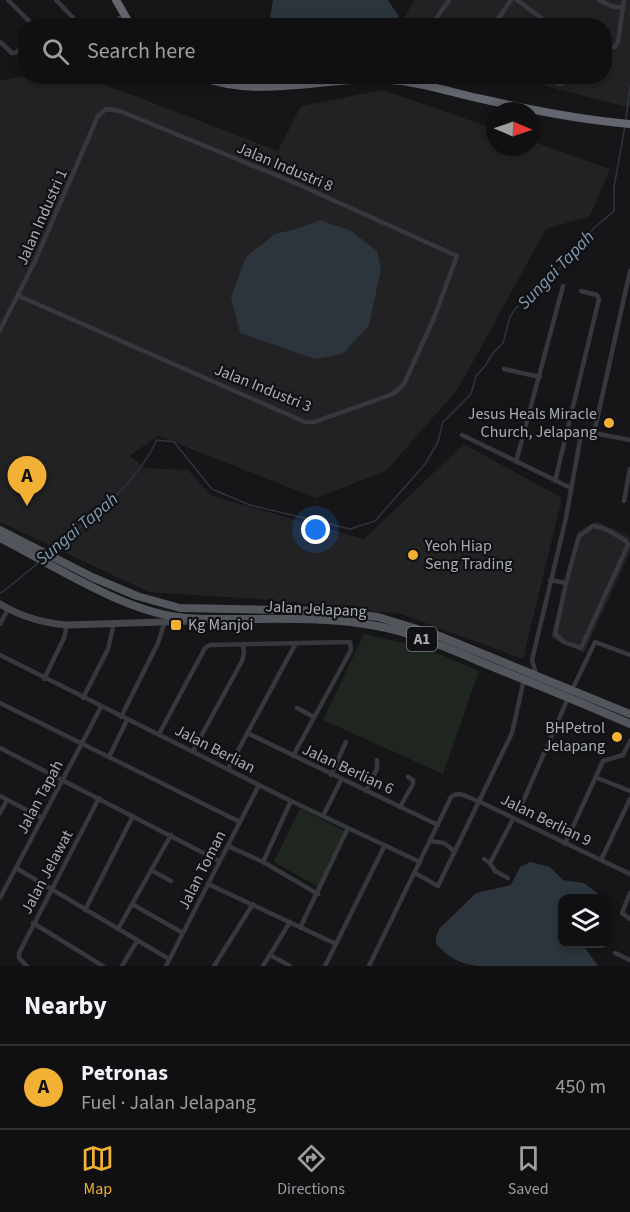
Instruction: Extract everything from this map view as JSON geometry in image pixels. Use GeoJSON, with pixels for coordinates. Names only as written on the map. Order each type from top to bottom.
{"type":"FeatureCollection","features":[{"type":"Feature","properties":{"kind":"highway"},"geometry":{"type":"LineString","coordinates":[[110,0],[119,18]]}},
{"type":"Feature","properties":{"kind":"highway"},"geometry":{"type":"LineString","coordinates":[[116,0],[126,18]]}},
{"type":"Feature","properties":{"kind":"highway"},"geometry":{"type":"LineString","coordinates":[[221,84],[260,88],[309,84]]}},
{"type":"Feature","properties":{"kind":"highway"},"geometry":{"type":"LineString","coordinates":[[416,84],[568,117],[630,124]]}},
{"type":"Feature","properties":{"kind":"main road","name":"Jalan Jelapang"},"geometry":{"type":"LineString","coordinates":[[0,530],[126,601],[175,617],[318,619],[379,626],[438,645],[524,680],[630,714]]}},
{"type":"Feature","properties":{"kind":"main road","name":"Jalan Jelapang"},"geometry":{"type":"LineString","coordinates":[[0,538],[36,552]]}},
{"type":"Feature","properties":{"kind":"main road","name":"Jalan Jelapang"},"geometry":{"type":"LineString","coordinates":[[64,567],[138,596],[180,608],[325,611],[372,616],[437,635],[522,668],[630,724]]}},
{"type":"Feature","properties":{"kind":"main road"},"geometry":{"type":"LineString","coordinates":[[160,612],[174,613],[180,608],[186,615],[199,619]]}},
{"type":"Feature","properties":{"kind":"street"},"geometry":{"type":"LineString","coordinates":[[8,0],[26,18]]}},
{"type":"Feature","properties":{"kind":"street"},"geometry":{"type":"LineString","coordinates":[[56,0],[73,18]]}},
{"type":"Feature","properties":{"kind":"street"},"geometry":{"type":"LineString","coordinates":[[437,18],[449,0]]}},
{"type":"Feature","properties":{"kind":"street"},"geometry":{"type":"LineString","coordinates":[[498,18],[511,0]]}},
{"type":"Feature","properties":{"kind":"street"},"geometry":{"type":"LineString","coordinates":[[517,0],[541,18]]}},
{"type":"Feature","properties":{"kind":"street"},"geometry":{"type":"LineString","coordinates":[[599,0],[611,6],[623,8]]}},
{"type":"Feature","properties":{"kind":"street"},"geometry":{"type":"LineString","coordinates":[[612,48],[618,42],[624,0]]}},
{"type":"Feature","properties":{"kind":"street"},"geometry":{"type":"LineString","coordinates":[[0,42],[12,53],[18,50]]}},
{"type":"Feature","properties":{"kind":"street","name":"Jalan Industri 8"},"geometry":{"type":"LineString","coordinates":[[101,111],[110,109],[120,111],[293,182],[457,256]]}},
{"type":"Feature","properties":{"kind":"street","name":"Jalan Industri 1"},"geometry":{"type":"LineString","coordinates":[[0,330],[19,296],[101,111]]}},
{"type":"Feature","properties":{"kind":"street","name":"Jalan Industri 3"},"geometry":{"type":"LineString","coordinates":[[19,296],[305,422],[314,422],[393,394],[404,384],[434,318],[457,256]]}},
{"type":"Feature","properties":{"kind":"street"},"geometry":{"type":"LineString","coordinates":[[594,433],[630,271]]}},
{"type":"Feature","properties":{"kind":"street"},"geometry":{"type":"LineString","coordinates":[[516,462],[563,286]]}},
{"type":"Feature","properties":{"kind":"street"},"geometry":{"type":"LineString","coordinates":[[555,481],[598,297],[581,291]]}},
{"type":"Feature","properties":{"kind":"street"},"geometry":{"type":"LineString","coordinates":[[504,369],[540,378]]}},
{"type":"Feature","properties":{"kind":"street"},"geometry":{"type":"LineString","coordinates":[[522,668],[532,660],[566,518],[580,440],[583,435],[594,433],[630,440]]}},
{"type":"Feature","properties":{"kind":"street"},"geometry":{"type":"LineString","coordinates":[[462,435],[571,488]]}},
{"type":"Feature","properties":{"kind":"street"},"geometry":{"type":"LineString","coordinates":[[624,501],[630,469]]}},
{"type":"Feature","properties":{"kind":"street"},"geometry":{"type":"LineString","coordinates":[[581,648],[628,545],[626,541],[600,526],[593,526],[579,536],[555,634],[564,642],[590,652]]}},
{"type":"Feature","properties":{"kind":"street"},"geometry":{"type":"LineString","coordinates":[[550,580],[566,583]]}},
{"type":"Feature","properties":{"kind":"street"},"geometry":{"type":"LineString","coordinates":[[0,604],[32,619],[67,625],[192,622],[199,619]]}},
{"type":"Feature","properties":{"kind":"street"},"geometry":{"type":"LineString","coordinates":[[0,624],[8,609]]}},
{"type":"Feature","properties":{"kind":"street"},"geometry":{"type":"LineString","coordinates":[[121,717],[158,643],[165,621]]}},
{"type":"Feature","properties":{"kind":"street"},"geometry":{"type":"LineString","coordinates":[[83,698],[108,649],[114,623]]}},
{"type":"Feature","properties":{"kind":"street"},"geometry":{"type":"LineString","coordinates":[[45,679],[64,638],[67,625]]}},
{"type":"Feature","properties":{"kind":"street"},"geometry":{"type":"LineString","coordinates":[[159,734],[206,648],[216,644],[350,642],[351,650],[293,756]]}},
{"type":"Feature","properties":{"kind":"street"},"geometry":{"type":"LineString","coordinates":[[522,804],[595,642],[630,655]]}},
{"type":"Feature","properties":{"kind":"street"},"geometry":{"type":"LineString","coordinates":[[228,769],[296,643]]}},
{"type":"Feature","properties":{"kind":"street"},"geometry":{"type":"LineString","coordinates":[[193,751],[242,661],[243,644]]}},
{"type":"Feature","properties":{"kind":"street","name":"Jalan Berlian"},"geometry":{"type":"LineString","coordinates":[[0,655],[291,801],[420,862]]}},
{"type":"Feature","properties":{"kind":"street"},"geometry":{"type":"LineString","coordinates":[[532,660],[536,674]]}},
{"type":"Feature","properties":{"kind":"street"},"geometry":{"type":"LineString","coordinates":[[415,873],[438,886],[512,732],[524,680]]}},
{"type":"Feature","properties":{"kind":"street"},"geometry":{"type":"LineString","coordinates":[[0,703],[240,822]]}},
{"type":"Feature","properties":{"kind":"street","name":"Jalan Tapah"},"geometry":{"type":"LineString","coordinates":[[0,898],[101,707]]}},
{"type":"Feature","properties":{"kind":"street"},"geometry":{"type":"LineString","coordinates":[[297,708],[314,717]]}},
{"type":"Feature","properties":{"kind":"street"},"geometry":{"type":"LineString","coordinates":[[109,757],[127,720]]}},
{"type":"Feature","properties":{"kind":"street","name":"Jalan Berlian 6"},"geometry":{"type":"LineString","coordinates":[[247,734],[438,825]]}},
{"type":"Feature","properties":{"kind":"street"},"geometry":{"type":"LineString","coordinates":[[565,844],[603,761],[623,755],[630,741]]}},
{"type":"Feature","properties":{"kind":"street"},"geometry":{"type":"LineString","coordinates":[[331,775],[346,742]]}},
{"type":"Feature","properties":{"kind":"street"},"geometry":{"type":"LineString","coordinates":[[0,748],[171,834],[219,861]]}},
{"type":"Feature","properties":{"kind":"street"},"geometry":{"type":"LineString","coordinates":[[366,791],[377,769],[377,760]]}},
{"type":"Feature","properties":{"kind":"street"},"geometry":{"type":"LineString","coordinates":[[400,807],[413,782],[408,777]]}},
{"type":"Feature","properties":{"kind":"street"},"geometry":{"type":"LineString","coordinates":[[597,778],[630,791]]}},
{"type":"Feature","properties":{"kind":"street"},"geometry":{"type":"LineString","coordinates":[[323,816],[341,780]]}},
{"type":"Feature","properties":{"kind":"street","name":"Jalan Toman"},"geometry":{"type":"LineString","coordinates":[[166,966],[259,785]]}},
{"type":"Feature","properties":{"kind":"street","name":"Jalan Berlian 9"},"geometry":{"type":"LineString","coordinates":[[438,825],[451,797],[458,794],[478,801],[630,874]]}},
{"type":"Feature","properties":{"kind":"street"},"geometry":{"type":"LineString","coordinates":[[0,796],[42,818]]}},
{"type":"Feature","properties":{"kind":"street","name":"Jalan Jelawat"},"geometry":{"type":"LineString","coordinates":[[27,966],[19,958],[18,953],[99,798]]}},
{"type":"Feature","properties":{"kind":"street"},"geometry":{"type":"LineString","coordinates":[[601,860],[630,799]]}},
{"type":"Feature","properties":{"kind":"street"},"geometry":{"type":"LineString","coordinates":[[0,813],[7,800]]}},
{"type":"Feature","properties":{"kind":"street"},"geometry":{"type":"LineString","coordinates":[[263,862],[291,801]]}},
{"type":"Feature","properties":{"kind":"street"},"geometry":{"type":"LineString","coordinates":[[85,910],[133,816]]}},
{"type":"Feature","properties":{"kind":"street"},"geometry":{"type":"LineString","coordinates":[[490,863],[513,819]]}},
{"type":"Feature","properties":{"kind":"street"},"geometry":{"type":"LineString","coordinates":[[369,966],[438,825]]}},
{"type":"Feature","properties":{"kind":"street"},"geometry":{"type":"LineString","coordinates":[[300,928],[348,828]]}},
{"type":"Feature","properties":{"kind":"street"},"geometry":{"type":"LineString","coordinates":[[118,929],[171,834]]}},
{"type":"Feature","properties":{"kind":"street"},"geometry":{"type":"LineString","coordinates":[[430,841],[444,843],[454,851]]}},
{"type":"Feature","properties":{"kind":"street"},"geometry":{"type":"LineString","coordinates":[[325,966],[385,845]]}},
{"type":"Feature","properties":{"kind":"street"},"geometry":{"type":"LineString","coordinates":[[228,846],[263,862],[318,894]]}},
{"type":"Feature","properties":{"kind":"street"},"geometry":{"type":"LineString","coordinates":[[484,859],[495,871],[508,878]]}},
{"type":"Feature","properties":{"kind":"street"},"geometry":{"type":"LineString","coordinates":[[16,868],[169,959]]}},
{"type":"Feature","properties":{"kind":"street"},"geometry":{"type":"LineString","coordinates":[[151,870],[171,881]]}},
{"type":"Feature","properties":{"kind":"street"},"geometry":{"type":"LineString","coordinates":[[208,884],[336,944]]}},
{"type":"Feature","properties":{"kind":"street"},"geometry":{"type":"LineString","coordinates":[[630,893],[622,913],[630,919]]}},
{"type":"Feature","properties":{"kind":"street"},"geometry":{"type":"LineString","coordinates":[[132,904],[183,933]]}},
{"type":"Feature","properties":{"kind":"street"},"geometry":{"type":"LineString","coordinates":[[214,966],[253,904]]}},
{"type":"Feature","properties":{"kind":"street"},"geometry":{"type":"LineString","coordinates":[[264,966],[290,922]]}},
{"type":"Feature","properties":{"kind":"street"},"geometry":{"type":"LineString","coordinates":[[33,923],[103,966]]}},
{"type":"Feature","properties":{"kind":"street"},"geometry":{"type":"LineString","coordinates":[[122,966],[136,940]]}},
{"type":"Feature","properties":{"kind":"street"},"geometry":{"type":"LineString","coordinates":[[615,952],[630,960]]}},
{"type":"Feature","properties":{"kind":"street"},"geometry":{"type":"LineString","coordinates":[[270,955],[290,966]]}},
{"type":"Feature","properties":{"kind":"shaded area"},"geometry":{"type":"Polygon","coordinates":[[[273,0],[388,0],[399,17],[397,18],[270,18],[273,0]]]}},
{"type":"Feature","properties":{"kind":"shaded area"},"geometry":{"type":"Polygon","coordinates":[[[415,0],[630,0],[630,108],[538,84],[612,84],[612,18],[404,18],[415,0]]]}},
{"type":"Feature","properties":{"kind":"shaded area"},"geometry":{"type":"Polygon","coordinates":[[[18,77],[18,84],[103,84],[278,151],[301,106],[383,90],[486,126],[486,156],[540,156],[540,144],[610,169],[590,216],[546,229],[458,389],[386,471],[316,498],[158,436],[129,456],[146,468],[188,470],[212,496],[364,539],[464,444],[562,498],[523,659],[401,614],[257,599],[149,592],[0,522],[0,81],[18,77]]]}},
{"type":"Feature","properties":{"kind":"shaded area"},"geometry":{"type":"Polygon","coordinates":[[[320,220],[351,231],[377,251],[381,269],[369,325],[343,354],[315,359],[240,333],[231,297],[246,257],[275,234],[320,220]]]}},
{"type":"Feature","properties":{"kind":"shaded area"},"geometry":{"type":"Polygon","coordinates":[[[597,521],[630,537],[630,552],[584,653],[551,638],[578,531],[597,521]]]}},
{"type":"Feature","properties":{"kind":"shaded area"},"geometry":{"type":"Polygon","coordinates":[[[364,634],[425,648],[479,671],[443,774],[323,720],[364,634]]]}},
{"type":"Feature","properties":{"kind":"shaded area"},"geometry":{"type":"Polygon","coordinates":[[[300,808],[344,831],[318,887],[274,862],[300,808]]]}},
{"type":"Feature","properties":{"kind":"shaded area"},"geometry":{"type":"Polygon","coordinates":[[[530,862],[550,867],[563,880],[584,883],[598,894],[558,894],[558,948],[585,948],[598,966],[477,966],[455,959],[436,944],[439,929],[476,893],[511,885],[520,867],[530,862]]]}},
{"type":"Feature","properties":{"kind":"waterway","name":"Sungai Tapah"},"geometry":{"type":"LineString","coordinates":[[626,119],[630,87]]}},
{"type":"Feature","properties":{"kind":"waterway","name":"Sungai Tapah"},"geometry":{"type":"LineString","coordinates":[[50,552],[124,488],[157,440],[174,442],[212,489],[250,505],[350,529],[375,521],[425,464],[438,442],[443,422],[471,394],[476,376],[503,343],[510,317],[516,308],[570,258],[594,228],[614,211],[614,187],[625,126]]}},
{"type":"Feature","properties":{"kind":"waterway","name":"Sungai Tapah"},"geometry":{"type":"LineString","coordinates":[[0,593],[38,563]]}},
{"type":"Feature","properties":{"kind":"place","name":"Jesus Heals Miracle Church, Jelapang"},"geometry":{"type":"Point","coordinates":[609,423]}},
{"type":"Feature","properties":{"kind":"place","name":"Petronas"},"geometry":{"type":"Point","coordinates":[27,506]}},
{"type":"Feature","properties":{"kind":"place","name":"Yeoh Hiap Seng Trading"},"geometry":{"type":"Point","coordinates":[413,555]}},
{"type":"Feature","properties":{"kind":"place","name":"Kg Manjoi"},"geometry":{"type":"Point","coordinates":[176,625]}},
{"type":"Feature","properties":{"kind":"place","name":"BHPetrol Jelapang"},"geometry":{"type":"Point","coordinates":[617,737]}}]}
